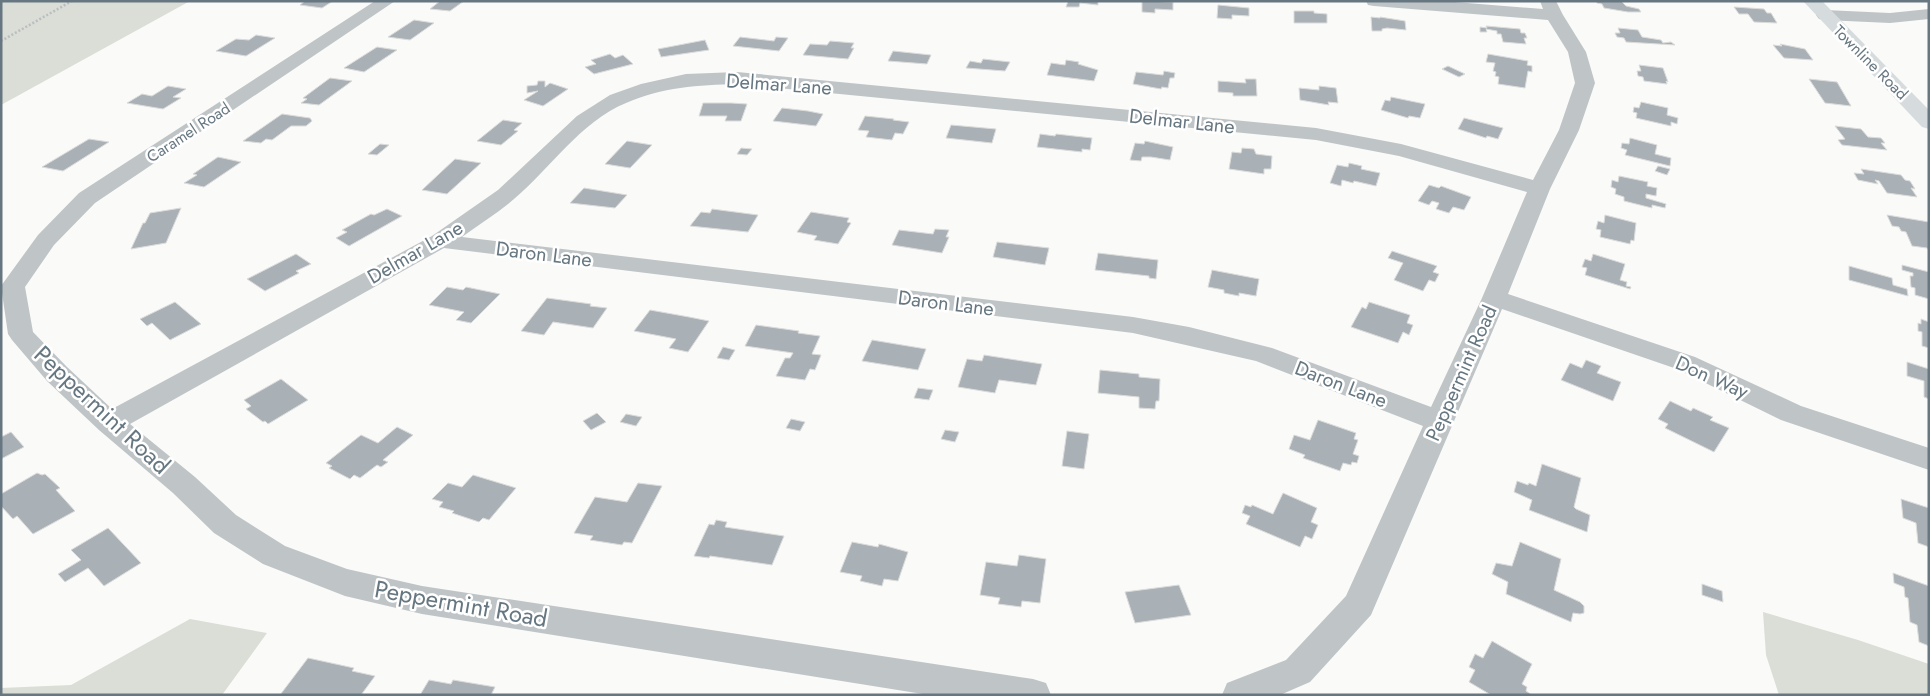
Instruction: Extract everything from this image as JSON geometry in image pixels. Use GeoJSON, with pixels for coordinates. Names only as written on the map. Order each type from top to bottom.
{"type":"FeatureCollection","features":[{"type":"Feature","properties":{"kind":"main road","name":"Townline Road"},"geometry":{"type":"LineString","coordinates":[[1819,8],[1892,82],[1929,124]]}},
{"type":"Feature","properties":{"kind":"street","name":"Caramel Road"},"geometry":{"type":"LineString","coordinates":[[7,289],[46,240],[87,198],[387,1]]}},
{"type":"Feature","properties":{"kind":"street"},"geometry":{"type":"LineString","coordinates":[[1374,1],[1551,8]]}},
{"type":"Feature","properties":{"kind":"street","name":"Peppermint Road"},"geometry":{"type":"LineString","coordinates":[[1240,695],[1298,671],[1359,605],[1438,421],[1494,298],[1539,189],[1568,130],[1585,83],[1577,52],[1551,8]]}},
{"type":"Feature","properties":{"kind":"street"},"geometry":{"type":"LineString","coordinates":[[1819,8],[1873,18],[1913,17],[1929,14]]}},
{"type":"Feature","properties":{"kind":"street","name":"Delmar Lane"},"geometry":{"type":"LineString","coordinates":[[109,423],[440,242],[506,195],[584,120],[617,99],[648,88],[686,80],[737,78],[1316,134],[1362,140],[1539,189]]}},
{"type":"Feature","properties":{"kind":"street","name":"Daron Lane"},"geometry":{"type":"LineString","coordinates":[[440,242],[1133,325],[1189,336],[1262,354],[1438,421]]}},
{"type":"Feature","properties":{"kind":"street","name":"Peppermint Road"},"geometry":{"type":"LineString","coordinates":[[7,289],[21,334],[57,374],[109,423],[184,485],[225,524],[274,555],[345,582],[422,600],[1033,695]]}},
{"type":"Feature","properties":{"kind":"street","name":"Don Way"},"geometry":{"type":"LineString","coordinates":[[1494,298],[1686,363],[1791,413],[1929,459]]}},
{"type":"Feature","properties":{"kind":"path"},"geometry":{"type":"LineString","coordinates":[[1,41],[72,1]]}},
{"type":"Feature","properties":{"kind":"shaded area"},"geometry":{"type":"Polygon","coordinates":[[[1,1],[190,1],[1,105],[1,1]]]}},
{"type":"Feature","properties":{"kind":"shaded area"},"geometry":{"type":"Polygon","coordinates":[[[1763,612],[1858,640],[1929,664],[1929,695],[1779,695],[1766,655],[1763,612]]]}},
{"type":"Feature","properties":{"kind":"shaded area"},"geometry":{"type":"Polygon","coordinates":[[[190,619],[267,633],[222,695],[1,695],[1,688],[71,685],[190,619]]]}},
{"type":"Feature","properties":{"kind":"building"},"geometry":{"type":"Polygon","coordinates":[[[305,1],[333,1],[322,8],[300,5],[305,1]]]}},
{"type":"Feature","properties":{"kind":"building"},"geometry":{"type":"Polygon","coordinates":[[[440,1],[464,1],[450,11],[430,9],[440,1]]]}},
{"type":"Feature","properties":{"kind":"building"},"geometry":{"type":"Polygon","coordinates":[[[1068,1],[1098,1],[1098,5],[1080,3],[1079,7],[1066,7],[1068,1]]]}},
{"type":"Feature","properties":{"kind":"building"},"geometry":{"type":"Polygon","coordinates":[[[1142,1],[1173,2],[1173,10],[1155,9],[1155,13],[1142,12],[1142,1]]]}},
{"type":"Feature","properties":{"kind":"building"},"geometry":{"type":"Polygon","coordinates":[[[1596,1],[1621,1],[1626,6],[1639,9],[1641,12],[1604,8],[1602,4],[1596,1]]]}},
{"type":"Feature","properties":{"kind":"building"},"geometry":{"type":"Polygon","coordinates":[[[1218,5],[1249,8],[1249,16],[1232,15],[1232,19],[1217,18],[1218,5]]]}},
{"type":"Feature","properties":{"kind":"building"},"geometry":{"type":"Polygon","coordinates":[[[1734,7],[1764,9],[1767,13],[1771,13],[1777,23],[1754,22],[1748,14],[1739,14],[1734,7]]]}},
{"type":"Feature","properties":{"kind":"building"},"geometry":{"type":"Polygon","coordinates":[[[1294,11],[1314,11],[1314,13],[1327,14],[1327,23],[1294,23],[1294,11]]]}},
{"type":"Feature","properties":{"kind":"building"},"geometry":{"type":"Polygon","coordinates":[[[1371,17],[1405,21],[1406,30],[1387,28],[1382,29],[1382,31],[1372,31],[1371,17]]]}},
{"type":"Feature","properties":{"kind":"building"},"geometry":{"type":"Polygon","coordinates":[[[414,20],[434,23],[410,40],[388,37],[414,20]]]}},
{"type":"Feature","properties":{"kind":"building"},"geometry":{"type":"Polygon","coordinates":[[[1486,26],[1520,29],[1521,33],[1525,33],[1527,38],[1524,38],[1526,44],[1503,42],[1501,34],[1497,34],[1497,31],[1486,29],[1487,32],[1480,32],[1480,27],[1487,28],[1486,26]]]}},
{"type":"Feature","properties":{"kind":"building"},"geometry":{"type":"Polygon","coordinates":[[[1618,28],[1638,30],[1642,37],[1661,40],[1663,43],[1671,42],[1675,45],[1626,42],[1624,38],[1617,37],[1615,33],[1620,33],[1618,28]]]}},
{"type":"Feature","properties":{"kind":"building"},"geometry":{"type":"Polygon","coordinates":[[[256,35],[275,38],[246,56],[216,51],[236,39],[249,40],[256,35]]]}},
{"type":"Feature","properties":{"kind":"building"},"geometry":{"type":"Polygon","coordinates":[[[740,37],[774,41],[776,37],[788,38],[779,51],[733,46],[740,37]]]}},
{"type":"Feature","properties":{"kind":"building"},"geometry":{"type":"Polygon","coordinates":[[[705,40],[709,50],[661,57],[658,49],[705,40]]]}},
{"type":"Feature","properties":{"kind":"building"},"geometry":{"type":"Polygon","coordinates":[[[830,41],[854,43],[851,48],[854,48],[848,59],[803,55],[810,44],[827,45],[830,41]]]}},
{"type":"Feature","properties":{"kind":"building"},"geometry":{"type":"Polygon","coordinates":[[[1780,44],[1805,49],[1813,60],[1784,58],[1773,45],[1782,46],[1780,44]]]}},
{"type":"Feature","properties":{"kind":"building"},"geometry":{"type":"Polygon","coordinates":[[[377,47],[397,50],[364,72],[344,68],[377,47]]]}},
{"type":"Feature","properties":{"kind":"building"},"geometry":{"type":"Polygon","coordinates":[[[893,51],[931,55],[927,64],[888,61],[893,51]]]}},
{"type":"Feature","properties":{"kind":"building"},"geometry":{"type":"Polygon","coordinates":[[[610,54],[615,58],[623,55],[633,64],[594,74],[585,67],[596,64],[591,60],[610,54]]]}},
{"type":"Feature","properties":{"kind":"building"},"geometry":{"type":"Polygon","coordinates":[[[1488,54],[1528,61],[1527,65],[1532,66],[1532,72],[1528,71],[1525,88],[1498,84],[1499,77],[1495,76],[1496,72],[1493,71],[1495,63],[1486,62],[1488,54]]]}},
{"type":"Feature","properties":{"kind":"building"},"geometry":{"type":"Polygon","coordinates":[[[983,59],[1010,62],[1005,71],[966,68],[970,61],[981,63],[983,59]]]}},
{"type":"Feature","properties":{"kind":"building"},"geometry":{"type":"Polygon","coordinates":[[[1066,60],[1079,62],[1078,64],[1098,70],[1094,81],[1047,75],[1051,63],[1065,65],[1066,60]]]}},
{"type":"Feature","properties":{"kind":"building"},"geometry":{"type":"Polygon","coordinates":[[[1639,65],[1663,68],[1667,84],[1644,81],[1643,77],[1638,76],[1637,71],[1641,71],[1639,65]]]}},
{"type":"Feature","properties":{"kind":"building"},"geometry":{"type":"Polygon","coordinates":[[[1448,66],[1465,74],[1459,77],[1442,69],[1448,66]]]}},
{"type":"Feature","properties":{"kind":"building"},"geometry":{"type":"Polygon","coordinates":[[[1164,71],[1175,73],[1174,78],[1170,78],[1168,88],[1162,87],[1161,89],[1133,84],[1136,72],[1163,75],[1164,71]]]}},
{"type":"Feature","properties":{"kind":"building"},"geometry":{"type":"Polygon","coordinates":[[[330,78],[352,81],[319,105],[301,103],[307,99],[303,98],[330,78]]]}},
{"type":"Feature","properties":{"kind":"building"},"geometry":{"type":"Polygon","coordinates":[[[1245,79],[1256,79],[1257,96],[1233,96],[1233,93],[1218,92],[1218,81],[1246,83],[1245,79]]]}},
{"type":"Feature","properties":{"kind":"building"},"geometry":{"type":"Polygon","coordinates":[[[1809,79],[1837,82],[1851,106],[1825,103],[1809,79]]]}},
{"type":"Feature","properties":{"kind":"building"},"geometry":{"type":"Polygon","coordinates":[[[538,81],[545,81],[545,87],[550,83],[568,89],[543,106],[524,100],[538,91],[527,93],[527,86],[537,85],[538,81]]]}},
{"type":"Feature","properties":{"kind":"building"},"geometry":{"type":"Polygon","coordinates":[[[168,86],[186,89],[173,97],[181,98],[163,109],[127,103],[142,94],[152,96],[168,86]]]}},
{"type":"Feature","properties":{"kind":"building"},"geometry":{"type":"Polygon","coordinates":[[[1319,86],[1336,88],[1338,103],[1328,102],[1329,105],[1300,100],[1299,88],[1319,90],[1319,86]]]}},
{"type":"Feature","properties":{"kind":"building"},"geometry":{"type":"Polygon","coordinates":[[[1391,97],[1425,104],[1420,118],[1409,116],[1408,118],[1381,110],[1385,100],[1390,101],[1391,97]]]}},
{"type":"Feature","properties":{"kind":"building"},"geometry":{"type":"Polygon","coordinates":[[[1641,102],[1668,108],[1667,115],[1678,118],[1677,124],[1671,122],[1671,126],[1636,118],[1637,113],[1633,112],[1634,107],[1639,108],[1641,102]]]}},
{"type":"Feature","properties":{"kind":"building"},"geometry":{"type":"Polygon","coordinates":[[[703,103],[747,104],[741,121],[725,121],[727,116],[699,116],[703,103]]]}},
{"type":"Feature","properties":{"kind":"building"},"geometry":{"type":"Polygon","coordinates":[[[782,108],[823,114],[816,126],[773,121],[782,108]]]}},
{"type":"Feature","properties":{"kind":"building"},"geometry":{"type":"Polygon","coordinates":[[[282,114],[310,118],[312,121],[306,126],[291,126],[272,140],[266,139],[261,143],[243,141],[282,114]]]}},
{"type":"Feature","properties":{"kind":"building"},"geometry":{"type":"Polygon","coordinates":[[[865,116],[909,122],[903,134],[895,133],[892,140],[866,137],[869,131],[858,130],[865,116]]]}},
{"type":"Feature","properties":{"kind":"building"},"geometry":{"type":"Polygon","coordinates":[[[1464,118],[1503,128],[1498,139],[1487,136],[1486,138],[1458,129],[1464,118]]]}},
{"type":"Feature","properties":{"kind":"building"},"geometry":{"type":"Polygon","coordinates":[[[503,120],[522,123],[514,130],[518,131],[501,145],[477,141],[503,120]]]}},
{"type":"Feature","properties":{"kind":"building"},"geometry":{"type":"Polygon","coordinates":[[[951,125],[996,129],[992,143],[946,138],[951,125]]]}},
{"type":"Feature","properties":{"kind":"building"},"geometry":{"type":"Polygon","coordinates":[[[1835,126],[1861,129],[1868,137],[1881,138],[1885,143],[1881,143],[1887,150],[1842,145],[1838,140],[1845,139],[1835,126]]]}},
{"type":"Feature","properties":{"kind":"building"},"geometry":{"type":"Polygon","coordinates":[[[1040,134],[1092,138],[1090,150],[1082,149],[1082,152],[1037,147],[1040,134]]]}},
{"type":"Feature","properties":{"kind":"building"},"geometry":{"type":"Polygon","coordinates":[[[1630,138],[1657,145],[1655,154],[1671,158],[1670,166],[1625,155],[1627,150],[1621,148],[1622,143],[1629,144],[1630,138]]]}},
{"type":"Feature","properties":{"kind":"building"},"geometry":{"type":"Polygon","coordinates":[[[89,139],[109,142],[63,171],[42,167],[89,139]]]}},
{"type":"Feature","properties":{"kind":"building"},"geometry":{"type":"Polygon","coordinates":[[[627,141],[652,145],[630,168],[605,164],[627,141]]]}},
{"type":"Feature","properties":{"kind":"building"},"geometry":{"type":"Polygon","coordinates":[[[1145,141],[1173,147],[1170,160],[1142,157],[1141,161],[1130,160],[1135,143],[1144,144],[1145,141]]]}},
{"type":"Feature","properties":{"kind":"building"},"geometry":{"type":"Polygon","coordinates":[[[380,144],[389,145],[377,155],[368,154],[380,144]]]}},
{"type":"Feature","properties":{"kind":"building"},"geometry":{"type":"Polygon","coordinates":[[[741,148],[752,149],[747,155],[737,154],[741,148]]]}},
{"type":"Feature","properties":{"kind":"building"},"geometry":{"type":"Polygon","coordinates":[[[1242,148],[1254,149],[1256,154],[1272,156],[1271,169],[1264,169],[1264,174],[1229,169],[1232,152],[1241,153],[1242,148]]]}},
{"type":"Feature","properties":{"kind":"building"},"geometry":{"type":"Polygon","coordinates":[[[218,157],[241,162],[204,187],[184,183],[197,175],[193,174],[218,157]]]}},
{"type":"Feature","properties":{"kind":"building"},"geometry":{"type":"Polygon","coordinates":[[[455,159],[481,163],[447,194],[422,190],[455,159]]]}},
{"type":"Feature","properties":{"kind":"building"},"geometry":{"type":"Polygon","coordinates":[[[1349,163],[1362,166],[1361,169],[1380,173],[1376,186],[1342,180],[1341,186],[1330,183],[1337,165],[1348,167],[1349,163]]]}},
{"type":"Feature","properties":{"kind":"building"},"geometry":{"type":"Polygon","coordinates":[[[1658,166],[1670,169],[1667,175],[1655,171],[1658,166]]]}},
{"type":"Feature","properties":{"kind":"building"},"geometry":{"type":"Polygon","coordinates":[[[1861,169],[1901,175],[1905,180],[1910,181],[1915,189],[1911,188],[1917,197],[1887,193],[1879,181],[1875,180],[1878,184],[1858,180],[1854,173],[1864,174],[1861,169]]]}},
{"type":"Feature","properties":{"kind":"building"},"geometry":{"type":"Polygon","coordinates":[[[1619,176],[1648,182],[1647,186],[1657,188],[1656,196],[1646,194],[1646,198],[1666,204],[1665,208],[1652,205],[1652,208],[1624,201],[1624,197],[1615,194],[1616,189],[1611,187],[1612,180],[1618,182],[1619,176]]]}},
{"type":"Feature","properties":{"kind":"building"},"geometry":{"type":"Polygon","coordinates":[[[1429,185],[1439,188],[1441,186],[1471,197],[1464,210],[1453,207],[1449,213],[1436,209],[1439,203],[1432,201],[1429,205],[1418,201],[1429,185]]]}},
{"type":"Feature","properties":{"kind":"building"},"geometry":{"type":"Polygon","coordinates":[[[584,188],[627,195],[615,208],[570,203],[584,188]]]}},
{"type":"Feature","properties":{"kind":"building"},"geometry":{"type":"Polygon","coordinates":[[[181,208],[166,243],[131,249],[143,223],[145,223],[150,213],[181,208]]]}},
{"type":"Feature","properties":{"kind":"building"},"geometry":{"type":"Polygon","coordinates":[[[387,209],[402,216],[349,246],[336,238],[347,232],[342,230],[371,214],[374,215],[387,209]]]}},
{"type":"Feature","properties":{"kind":"building"},"geometry":{"type":"Polygon","coordinates":[[[712,209],[758,215],[748,232],[690,226],[701,212],[710,213],[712,209]]]}},
{"type":"Feature","properties":{"kind":"building"},"geometry":{"type":"Polygon","coordinates":[[[811,212],[849,218],[847,222],[851,223],[838,244],[814,240],[817,236],[797,232],[811,212]]]}},
{"type":"Feature","properties":{"kind":"building"},"geometry":{"type":"Polygon","coordinates":[[[1605,215],[1636,223],[1634,241],[1631,240],[1630,244],[1600,237],[1601,230],[1596,229],[1598,221],[1604,223],[1605,215]]]}},
{"type":"Feature","properties":{"kind":"building"},"geometry":{"type":"Polygon","coordinates":[[[1887,215],[1929,222],[1929,251],[1927,248],[1912,246],[1906,232],[1901,231],[1899,227],[1892,226],[1887,215]]]}},
{"type":"Feature","properties":{"kind":"building"},"geometry":{"type":"Polygon","coordinates":[[[935,229],[949,230],[946,237],[949,237],[942,253],[892,245],[899,230],[933,234],[935,229]]]}},
{"type":"Feature","properties":{"kind":"building"},"geometry":{"type":"Polygon","coordinates":[[[997,242],[1049,248],[1045,265],[993,257],[997,242]]]}},
{"type":"Feature","properties":{"kind":"building"},"geometry":{"type":"Polygon","coordinates":[[[1392,251],[1437,266],[1433,272],[1439,274],[1435,282],[1429,280],[1423,291],[1394,280],[1403,263],[1388,258],[1392,251]]]}},
{"type":"Feature","properties":{"kind":"building"},"geometry":{"type":"Polygon","coordinates":[[[1098,253],[1158,260],[1156,279],[1149,278],[1149,276],[1095,270],[1098,253]]]}},
{"type":"Feature","properties":{"kind":"building"},"geometry":{"type":"Polygon","coordinates":[[[296,254],[311,264],[296,271],[299,273],[265,291],[247,279],[296,254]]]}},
{"type":"Feature","properties":{"kind":"building"},"geometry":{"type":"Polygon","coordinates":[[[1593,254],[1625,264],[1620,280],[1627,282],[1626,286],[1631,287],[1630,289],[1585,275],[1587,268],[1582,267],[1585,259],[1591,261],[1593,254]]]}},
{"type":"Feature","properties":{"kind":"building"},"geometry":{"type":"Polygon","coordinates":[[[1902,265],[1929,272],[1929,299],[1915,295],[1915,288],[1911,287],[1910,276],[1913,276],[1913,273],[1902,270],[1902,265]]]}},
{"type":"Feature","properties":{"kind":"building"},"geometry":{"type":"Polygon","coordinates":[[[1849,266],[1892,278],[1893,285],[1907,289],[1908,296],[1849,280],[1849,266]]]}},
{"type":"Feature","properties":{"kind":"building"},"geometry":{"type":"Polygon","coordinates":[[[1212,270],[1259,279],[1256,296],[1239,293],[1239,296],[1224,293],[1224,290],[1208,287],[1212,270]]]}},
{"type":"Feature","properties":{"kind":"building"},"geometry":{"type":"Polygon","coordinates":[[[447,287],[463,290],[466,287],[500,294],[471,323],[456,320],[464,312],[429,305],[447,287]]]}},
{"type":"Feature","properties":{"kind":"building"},"geometry":{"type":"Polygon","coordinates":[[[547,298],[607,308],[593,328],[553,322],[544,335],[521,331],[547,298]]]}},
{"type":"Feature","properties":{"kind":"building"},"geometry":{"type":"Polygon","coordinates":[[[175,302],[201,324],[170,340],[152,323],[147,326],[140,319],[175,302]]]}},
{"type":"Feature","properties":{"kind":"building"},"geometry":{"type":"Polygon","coordinates":[[[1369,302],[1410,315],[1407,323],[1413,325],[1409,335],[1403,332],[1398,343],[1351,327],[1362,307],[1366,309],[1369,302]]]}},
{"type":"Feature","properties":{"kind":"building"},"geometry":{"type":"Polygon","coordinates":[[[650,310],[709,321],[688,352],[669,348],[676,339],[634,331],[650,310]]]}},
{"type":"Feature","properties":{"kind":"building"},"geometry":{"type":"Polygon","coordinates":[[[1921,319],[1929,322],[1929,348],[1922,346],[1922,332],[1918,331],[1918,323],[1921,324],[1921,319]]]}},
{"type":"Feature","properties":{"kind":"building"},"geometry":{"type":"Polygon","coordinates":[[[756,325],[820,336],[812,354],[821,355],[815,370],[810,369],[805,380],[776,376],[785,358],[790,358],[793,353],[745,346],[756,325]]]}},
{"type":"Feature","properties":{"kind":"building"},"geometry":{"type":"Polygon","coordinates":[[[872,340],[926,349],[918,370],[862,361],[872,340]]]}},
{"type":"Feature","properties":{"kind":"building"},"geometry":{"type":"Polygon","coordinates":[[[723,347],[735,350],[729,360],[717,358],[723,347]]]}},
{"type":"Feature","properties":{"kind":"building"},"geometry":{"type":"Polygon","coordinates":[[[984,355],[1042,364],[1036,385],[999,380],[995,393],[958,387],[967,359],[982,361],[984,355]]]}},
{"type":"Feature","properties":{"kind":"building"},"geometry":{"type":"Polygon","coordinates":[[[1586,360],[1601,366],[1597,373],[1621,382],[1613,401],[1561,380],[1570,363],[1582,368],[1586,360]]]}},
{"type":"Feature","properties":{"kind":"building"},"geometry":{"type":"Polygon","coordinates":[[[1907,362],[1929,369],[1929,399],[1924,397],[1924,381],[1907,376],[1907,362]]]}},
{"type":"Feature","properties":{"kind":"building"},"geometry":{"type":"Polygon","coordinates":[[[1100,370],[1139,374],[1139,377],[1160,379],[1159,401],[1156,401],[1155,409],[1139,408],[1139,397],[1098,393],[1100,370]]]}},
{"type":"Feature","properties":{"kind":"building"},"geometry":{"type":"Polygon","coordinates":[[[281,379],[308,400],[268,424],[246,409],[251,406],[244,400],[281,379]]]}},
{"type":"Feature","properties":{"kind":"building"},"geometry":{"type":"Polygon","coordinates":[[[918,388],[933,390],[929,400],[914,398],[918,388]]]}},
{"type":"Feature","properties":{"kind":"building"},"geometry":{"type":"Polygon","coordinates":[[[1670,401],[1691,411],[1693,408],[1713,417],[1710,420],[1729,428],[1714,452],[1665,428],[1668,424],[1658,419],[1670,401]]]}},
{"type":"Feature","properties":{"kind":"building"},"geometry":{"type":"Polygon","coordinates":[[[597,413],[606,422],[591,430],[583,421],[597,413]]]}},
{"type":"Feature","properties":{"kind":"building"},"geometry":{"type":"Polygon","coordinates":[[[626,414],[642,417],[636,426],[620,422],[626,414]]]}},
{"type":"Feature","properties":{"kind":"building"},"geometry":{"type":"Polygon","coordinates":[[[791,419],[805,422],[800,431],[786,428],[791,419]]]}},
{"type":"Feature","properties":{"kind":"building"},"geometry":{"type":"Polygon","coordinates":[[[1318,420],[1356,433],[1354,439],[1358,440],[1353,454],[1359,456],[1357,463],[1352,462],[1351,465],[1343,463],[1340,471],[1303,458],[1305,455],[1289,449],[1294,435],[1310,440],[1318,420]]]}},
{"type":"Feature","properties":{"kind":"building"},"geometry":{"type":"Polygon","coordinates":[[[397,427],[413,435],[383,460],[388,462],[381,467],[377,465],[360,478],[354,475],[350,479],[329,468],[332,466],[326,463],[361,435],[378,443],[397,427]]]}},
{"type":"Feature","properties":{"kind":"building"},"geometry":{"type":"Polygon","coordinates":[[[945,430],[959,432],[955,442],[941,439],[945,430]]]}},
{"type":"Feature","properties":{"kind":"building"},"geometry":{"type":"Polygon","coordinates":[[[1067,431],[1089,434],[1084,469],[1062,466],[1067,431]]]}},
{"type":"Feature","properties":{"kind":"building"},"geometry":{"type":"Polygon","coordinates":[[[11,432],[24,447],[1,459],[1,437],[11,432]]]}},
{"type":"Feature","properties":{"kind":"building"},"geometry":{"type":"Polygon","coordinates":[[[1542,464],[1581,478],[1574,507],[1590,515],[1587,532],[1529,510],[1532,500],[1514,492],[1517,481],[1536,486],[1542,464]]]}},
{"type":"Feature","properties":{"kind":"building"},"geometry":{"type":"Polygon","coordinates":[[[37,473],[45,474],[60,488],[56,490],[75,511],[33,534],[17,516],[13,519],[1,506],[1,494],[37,473]]]}},
{"type":"Feature","properties":{"kind":"building"},"geometry":{"type":"Polygon","coordinates":[[[473,475],[516,488],[489,520],[483,518],[479,522],[452,513],[454,511],[439,507],[443,502],[432,499],[448,483],[462,487],[473,475]]]}},
{"type":"Feature","properties":{"kind":"building"},"geometry":{"type":"Polygon","coordinates":[[[638,483],[662,486],[632,543],[624,542],[622,545],[590,540],[593,536],[574,533],[595,497],[627,502],[638,483]]]}},
{"type":"Feature","properties":{"kind":"building"},"geometry":{"type":"Polygon","coordinates":[[[1283,493],[1317,508],[1311,522],[1318,525],[1312,539],[1305,536],[1300,547],[1246,524],[1250,516],[1242,513],[1245,505],[1251,507],[1252,505],[1273,514],[1283,493]]]}},
{"type":"Feature","properties":{"kind":"building"},"geometry":{"type":"Polygon","coordinates":[[[1901,499],[1929,508],[1929,547],[1918,543],[1916,523],[1903,518],[1901,499]]]}},
{"type":"Feature","properties":{"kind":"building"},"geometry":{"type":"Polygon","coordinates":[[[716,520],[727,522],[725,527],[784,536],[772,565],[710,556],[709,558],[694,556],[709,524],[714,525],[716,520]]]}},
{"type":"Feature","properties":{"kind":"building"},"geometry":{"type":"Polygon","coordinates":[[[108,528],[141,563],[104,586],[88,568],[65,582],[58,574],[81,560],[71,550],[108,528]]]}},
{"type":"Feature","properties":{"kind":"building"},"geometry":{"type":"Polygon","coordinates":[[[852,542],[878,547],[879,544],[908,552],[898,581],[884,579],[882,586],[860,581],[862,576],[840,572],[852,542]]]}},
{"type":"Feature","properties":{"kind":"building"},"geometry":{"type":"Polygon","coordinates":[[[1520,542],[1561,559],[1554,590],[1580,602],[1584,606],[1584,613],[1573,613],[1571,622],[1506,594],[1508,582],[1492,574],[1496,563],[1512,566],[1520,542]]]}},
{"type":"Feature","properties":{"kind":"building"},"geometry":{"type":"Polygon","coordinates":[[[1019,555],[1046,559],[1040,603],[1022,601],[1021,607],[998,604],[1000,598],[980,595],[986,562],[1017,566],[1019,555]]]}},
{"type":"Feature","properties":{"kind":"building"},"geometry":{"type":"Polygon","coordinates":[[[1893,573],[1929,586],[1929,646],[1919,642],[1917,625],[1910,622],[1908,598],[1905,597],[1904,587],[1894,583],[1893,573]]]}},
{"type":"Feature","properties":{"kind":"building"},"geometry":{"type":"Polygon","coordinates":[[[1702,584],[1722,591],[1723,602],[1702,595],[1702,584]]]}},
{"type":"Feature","properties":{"kind":"building"},"geometry":{"type":"Polygon","coordinates":[[[1179,585],[1191,615],[1135,623],[1125,592],[1179,585]]]}},
{"type":"Feature","properties":{"kind":"building"},"geometry":{"type":"Polygon","coordinates":[[[1492,641],[1532,664],[1522,684],[1527,687],[1526,691],[1532,695],[1491,695],[1469,682],[1475,670],[1469,667],[1475,654],[1483,658],[1492,641]]]}},
{"type":"Feature","properties":{"kind":"building"},"geometry":{"type":"Polygon","coordinates":[[[308,658],[354,668],[352,671],[375,676],[361,695],[280,695],[308,658]]]}},
{"type":"Feature","properties":{"kind":"building"},"geometry":{"type":"Polygon","coordinates":[[[429,680],[451,684],[453,680],[495,687],[491,695],[420,695],[429,680]]]}}]}
